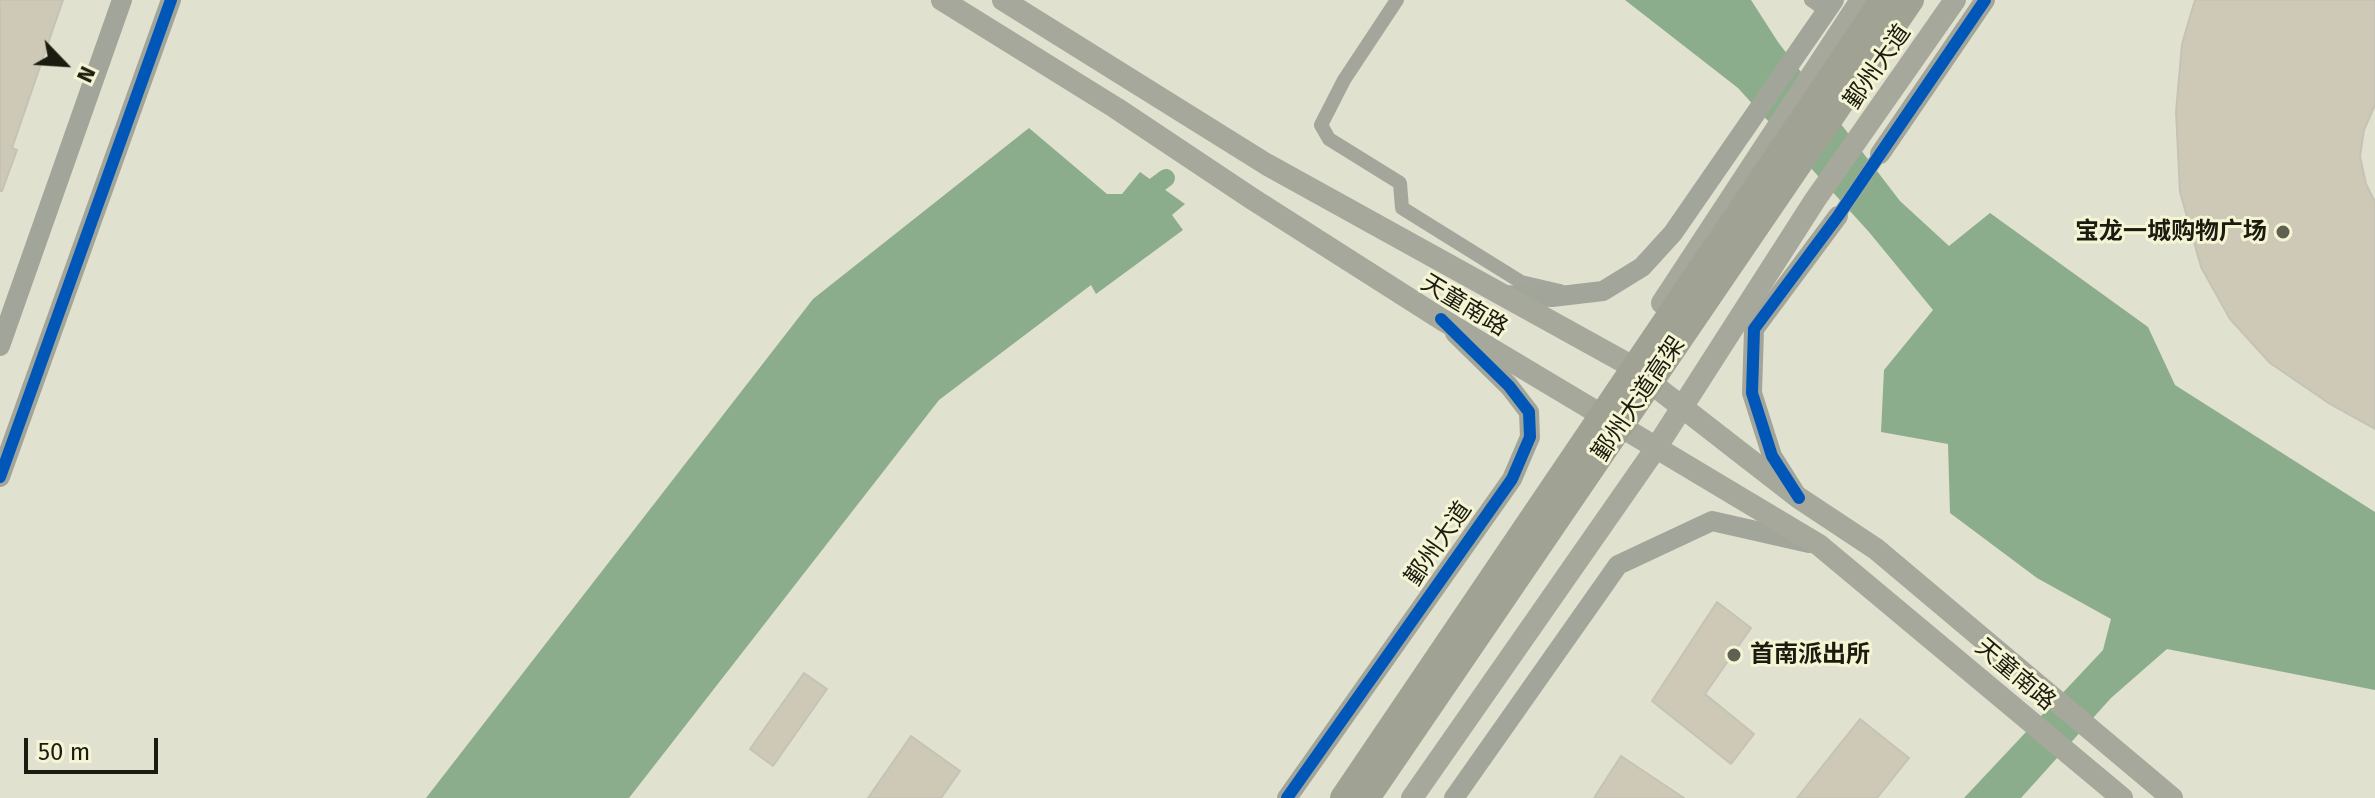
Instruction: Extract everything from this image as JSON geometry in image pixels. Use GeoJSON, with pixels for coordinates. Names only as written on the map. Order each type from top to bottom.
{"type":"FeatureCollection","features":[{"type":"Feature","properties":{"kind":"highway","name":"鄞州大道高架"},"geometry":{"type":"LineString","coordinates":[[1343,798],[1883,0]]}},
{"type":"Feature","properties":{"kind":"highway","name":"鄞州大道高架"},"geometry":{"type":"LineString","coordinates":[[1367,798],[1911,0]]}},
{"type":"Feature","properties":{"kind":"main road","name":"天童南路"},"geometry":{"type":"LineString","coordinates":[[942,0],[1116,108],[1441,319],[1819,545],[2122,798]]}},
{"type":"Feature","properties":{"kind":"main road","name":"天童南路"},"geometry":{"type":"LineString","coordinates":[[1003,0],[1346,211],[1624,362],[1799,498],[1876,549],[2172,798]]}},
{"type":"Feature","properties":{"kind":"main road","name":"鄞州大道"},"geometry":{"type":"LineString","coordinates":[[1328,798],[1624,362],[1861,0]]}},
{"type":"Feature","properties":{"kind":"main road","name":"鄞州大道"},"geometry":{"type":"LineString","coordinates":[[1412,798],[1656,448],[1815,200],[1955,0]]}},
{"type":"Feature","properties":{"kind":"street"},"geometry":{"type":"LineString","coordinates":[[0,346],[122,0]]}},
{"type":"Feature","properties":{"kind":"street"},"geometry":{"type":"LineString","coordinates":[[0,477],[171,0]]}},
{"type":"Feature","properties":{"kind":"street"},"geometry":{"type":"LineString","coordinates":[[1397,0],[1344,80],[1321,125],[1329,139],[1400,183],[1402,208],[1521,282],[1576,294]]}},
{"type":"Feature","properties":{"kind":"street"},"geometry":{"type":"LineString","coordinates":[[1799,498],[1772,456],[1752,393],[1754,329],[1838,216],[1985,0]]}},
{"type":"Feature","properties":{"kind":"street"},"geometry":{"type":"LineString","coordinates":[[1469,276],[1502,295],[1552,297],[1603,291],[1642,267],[1673,233],[1752,121],[1797,54],[1824,4]]}},
{"type":"Feature","properties":{"kind":"street","name":"鄞州大道"},"geometry":{"type":"LineString","coordinates":[[1287,798],[1512,479],[1530,437],[1529,412],[1509,386],[1441,319]]}},
{"type":"Feature","properties":{"kind":"street"},"geometry":{"type":"LineString","coordinates":[[1454,798],[1618,565],[1712,521],[1819,545]]}},
{"type":"Feature","properties":{"kind":"shaded area"},"geometry":{"type":"Polygon","coordinates":[[[1625,0],[1751,0],[1778,42],[1900,201],[1949,246],[1990,213],[2148,327],[2175,385],[2375,512],[2375,690],[2167,649],[2111,698],[2021,798],[1964,798],[2103,650],[2111,619],[2037,578],[1950,513],[1948,444],[1881,432],[1884,370],[1933,310],[1869,232],[1738,88],[1625,0]]]}},
{"type":"Feature","properties":{"kind":"shaded area"},"geometry":{"type":"Polygon","coordinates":[[[1029,128],[1107,194],[1122,194],[1140,172],[1185,204],[1172,215],[1183,230],[1096,294],[1091,285],[939,400],[629,798],[426,798],[813,299],[1029,128]]]}},
{"type":"Feature","properties":{"kind":"building"},"geometry":{"type":"Polygon","coordinates":[[[0,0],[63,0],[12,148],[17,150],[2,191],[0,191],[0,0]]]}},
{"type":"Feature","properties":{"kind":"building","name":"宝龙一城购物广场"},"geometry":{"type":"Polygon","coordinates":[[[2195,0],[2375,0],[2375,105],[2364,130],[2360,156],[2366,184],[2375,202],[2375,429],[2330,404],[2270,363],[2230,319],[2201,267],[2180,192],[2176,112],[2182,44],[2195,0]]]}},
{"type":"Feature","properties":{"kind":"building"},"geometry":{"type":"Polygon","coordinates":[[[1717,602],[1751,628],[1705,694],[1754,734],[1731,764],[1652,701],[1717,602]]]}},
{"type":"Feature","properties":{"kind":"building"},"geometry":{"type":"Polygon","coordinates":[[[804,673],[827,689],[773,766],[750,749],[804,673]]]}},
{"type":"Feature","properties":{"kind":"building"},"geometry":{"type":"Polygon","coordinates":[[[1860,719],[1909,758],[1877,798],[1797,798],[1860,719]]]}},
{"type":"Feature","properties":{"kind":"building"},"geometry":{"type":"Polygon","coordinates":[[[911,736],[960,771],[941,798],[868,798],[911,736]]]}},
{"type":"Feature","properties":{"kind":"building"},"geometry":{"type":"Polygon","coordinates":[[[1621,756],[1684,798],[1594,798],[1621,756]]]}},
{"type":"Feature","properties":{"kind":"waterway"},"geometry":{"type":"LineString","coordinates":[[1139,198],[1166,178]]}},
{"type":"Feature","properties":{"kind":"cycle path"},"geometry":{"type":"LineString","coordinates":[[0,477],[171,0]]}},
{"type":"Feature","properties":{"kind":"cycle path"},"geometry":{"type":"LineString","coordinates":[[1799,498],[1772,456],[1752,393],[1754,329],[1838,216],[1985,0]]}},
{"type":"Feature","properties":{"kind":"cycle path"},"geometry":{"type":"LineString","coordinates":[[1287,798],[1512,479],[1530,437],[1529,412],[1509,386],[1441,319]]}},
{"type":"Feature","properties":{"kind":"place","name":"宝龙一城购物广场"},"geometry":{"type":"Point","coordinates":[2283,232]}},
{"type":"Feature","properties":{"kind":"place","name":"首南派出所"},"geometry":{"type":"Point","coordinates":[1734,655]}}]}
